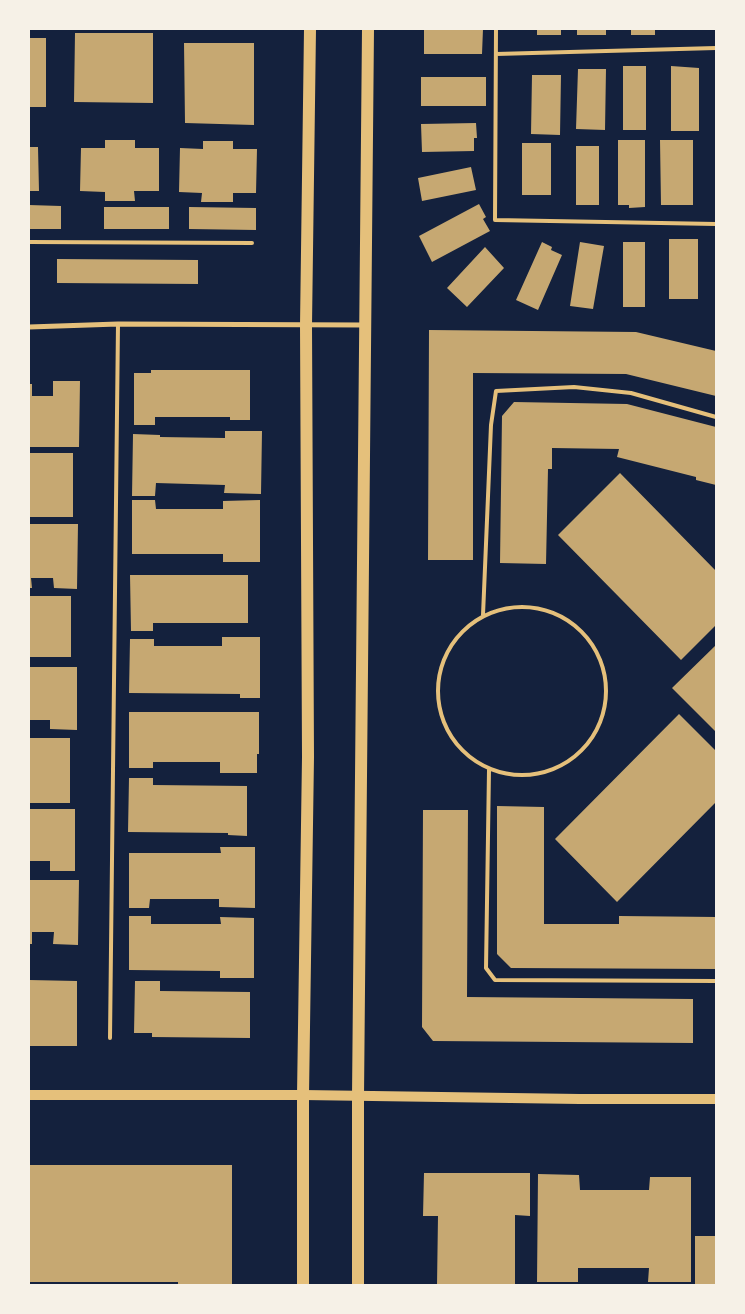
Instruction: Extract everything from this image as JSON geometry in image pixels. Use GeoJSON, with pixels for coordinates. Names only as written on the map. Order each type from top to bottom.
{"type":"FeatureCollection","features":[{"type":"Feature","properties":{"kind":"main road"},"geometry":{"type":"LineString","coordinates":[[303,1285],[303,1094],[308,757],[306,325],[310,29]]}},
{"type":"Feature","properties":{"kind":"main road"},"geometry":{"type":"LineString","coordinates":[[358,1285],[364,325],[368,29]]}},
{"type":"Feature","properties":{"kind":"main road"},"geometry":{"type":"LineString","coordinates":[[29,1095],[303,1094],[580,1099],[716,1099]]}},
{"type":"Feature","properties":{"kind":"street"},"geometry":{"type":"LineString","coordinates":[[29,327],[118,324],[364,325]]}},
{"type":"Feature","properties":{"kind":"lane"},"geometry":{"type":"LineString","coordinates":[[496,29],[495,220],[716,224]]}},
{"type":"Feature","properties":{"kind":"lane"},"geometry":{"type":"LineString","coordinates":[[496,54],[716,48]]}},
{"type":"Feature","properties":{"kind":"lane"},"geometry":{"type":"LineString","coordinates":[[29,242],[252,243]]}},
{"type":"Feature","properties":{"kind":"lane"},"geometry":{"type":"LineString","coordinates":[[110,1038],[118,324]]}},
{"type":"Feature","properties":{"kind":"lane"},"geometry":{"type":"LineString","coordinates":[[483,615],[492,425],[496,391],[574,387],[631,393],[716,417]]}},
{"type":"Feature","properties":{"kind":"lane"},"geometry":{"type":"LineString","coordinates":[[510,606],[538,607],[564,617],[586,635],[601,660],[607,687],[603,716],[591,741],[571,761],[545,773],[536,774],[517,776],[489,770],[477,764],[461,750],[448,734],[440,714],[437,689],[441,666],[450,646],[465,628],[483,615],[510,606]]}},
{"type":"Feature","properties":{"kind":"lane"},"geometry":{"type":"LineString","coordinates":[[489,770],[486,968],[495,980],[716,981]]}},
{"type":"Feature","properties":{"kind":"building"},"geometry":{"type":"Polygon","coordinates":[[[424,29],[483,29],[482,54],[424,54],[424,29]]]}},
{"type":"Feature","properties":{"kind":"building"},"geometry":{"type":"Polygon","coordinates":[[[537,29],[561,29],[561,35],[537,35],[537,29]]]}},
{"type":"Feature","properties":{"kind":"building"},"geometry":{"type":"Polygon","coordinates":[[[577,29],[606,29],[606,35],[577,35],[577,29]]]}},
{"type":"Feature","properties":{"kind":"building"},"geometry":{"type":"Polygon","coordinates":[[[631,29],[655,29],[655,35],[631,35],[631,29]]]}},
{"type":"Feature","properties":{"kind":"building"},"geometry":{"type":"Polygon","coordinates":[[[75,33],[153,33],[153,103],[74,102],[75,33]]]}},
{"type":"Feature","properties":{"kind":"building"},"geometry":{"type":"Polygon","coordinates":[[[29,38],[46,38],[46,107],[29,107],[29,38]]]}},
{"type":"Feature","properties":{"kind":"building"},"geometry":{"type":"Polygon","coordinates":[[[184,43],[254,43],[254,125],[185,123],[184,43]]]}},
{"type":"Feature","properties":{"kind":"building"},"geometry":{"type":"Polygon","coordinates":[[[623,66],[646,66],[646,130],[623,130],[623,66]]]}},
{"type":"Feature","properties":{"kind":"building"},"geometry":{"type":"Polygon","coordinates":[[[671,66],[699,68],[699,131],[671,131],[671,66]]]}},
{"type":"Feature","properties":{"kind":"building"},"geometry":{"type":"Polygon","coordinates":[[[578,69],[606,69],[605,130],[576,129],[578,69]]]}},
{"type":"Feature","properties":{"kind":"building"},"geometry":{"type":"Polygon","coordinates":[[[532,75],[561,75],[560,135],[531,134],[532,75]]]}},
{"type":"Feature","properties":{"kind":"building"},"geometry":{"type":"Polygon","coordinates":[[[421,77],[486,77],[486,106],[421,106],[421,77]]]}},
{"type":"Feature","properties":{"kind":"building"},"geometry":{"type":"Polygon","coordinates":[[[476,123],[477,138],[474,138],[474,151],[422,152],[421,124],[476,123]]]}},
{"type":"Feature","properties":{"kind":"building"},"geometry":{"type":"Polygon","coordinates":[[[105,140],[135,140],[135,148],[159,148],[159,191],[134,191],[135,201],[105,201],[105,192],[80,191],[81,148],[105,148],[105,140]]]}},
{"type":"Feature","properties":{"kind":"building"},"geometry":{"type":"Polygon","coordinates":[[[618,140],[645,140],[645,207],[629,208],[629,205],[618,205],[618,140]]]}},
{"type":"Feature","properties":{"kind":"building"},"geometry":{"type":"Polygon","coordinates":[[[660,140],[693,140],[693,205],[661,205],[660,140]]]}},
{"type":"Feature","properties":{"kind":"building"},"geometry":{"type":"Polygon","coordinates":[[[203,141],[233,141],[233,149],[257,149],[256,193],[233,193],[233,202],[201,202],[202,193],[179,192],[180,148],[203,149],[203,141]]]}},
{"type":"Feature","properties":{"kind":"building"},"geometry":{"type":"Polygon","coordinates":[[[522,143],[551,143],[551,195],[522,195],[522,143]]]}},
{"type":"Feature","properties":{"kind":"building"},"geometry":{"type":"Polygon","coordinates":[[[576,146],[599,146],[599,205],[576,205],[576,146]]]}},
{"type":"Feature","properties":{"kind":"building"},"geometry":{"type":"Polygon","coordinates":[[[29,147],[38,147],[39,191],[29,191],[29,147]]]}},
{"type":"Feature","properties":{"kind":"building"},"geometry":{"type":"Polygon","coordinates":[[[471,167],[476,190],[422,201],[418,178],[471,167]]]}},
{"type":"Feature","properties":{"kind":"building"},"geometry":{"type":"Polygon","coordinates":[[[479,204],[486,217],[483,219],[490,231],[432,262],[419,236],[479,204]]]}},
{"type":"Feature","properties":{"kind":"building"},"geometry":{"type":"Polygon","coordinates":[[[29,205],[61,206],[61,229],[29,229],[29,205]]]}},
{"type":"Feature","properties":{"kind":"building"},"geometry":{"type":"Polygon","coordinates":[[[104,207],[169,207],[169,229],[104,229],[104,207]]]}},
{"type":"Feature","properties":{"kind":"building"},"geometry":{"type":"Polygon","coordinates":[[[189,207],[256,208],[256,230],[189,229],[189,207]]]}},
{"type":"Feature","properties":{"kind":"building"},"geometry":{"type":"Polygon","coordinates":[[[669,239],[698,239],[698,299],[669,299],[669,239]]]}},
{"type":"Feature","properties":{"kind":"building"},"geometry":{"type":"Polygon","coordinates":[[[542,242],[552,247],[551,250],[562,255],[538,310],[516,300],[542,242]]]}},
{"type":"Feature","properties":{"kind":"building"},"geometry":{"type":"Polygon","coordinates":[[[580,242],[604,246],[593,309],[570,306],[580,242]]]}},
{"type":"Feature","properties":{"kind":"building"},"geometry":{"type":"Polygon","coordinates":[[[623,242],[645,242],[645,307],[623,307],[623,242]]]}},
{"type":"Feature","properties":{"kind":"building"},"geometry":{"type":"Polygon","coordinates":[[[485,247],[504,268],[467,307],[447,288],[485,247]]]}},
{"type":"Feature","properties":{"kind":"building"},"geometry":{"type":"Polygon","coordinates":[[[57,259],[198,260],[198,284],[57,283],[57,259]]]}},
{"type":"Feature","properties":{"kind":"building"},"geometry":{"type":"Polygon","coordinates":[[[429,330],[636,332],[716,351],[716,396],[626,374],[473,373],[473,560],[428,560],[429,330]]]}},
{"type":"Feature","properties":{"kind":"building"},"geometry":{"type":"Polygon","coordinates":[[[151,370],[250,370],[250,420],[230,420],[230,417],[155,417],[155,425],[134,425],[134,373],[151,373],[151,370]]]}},
{"type":"Feature","properties":{"kind":"building"},"geometry":{"type":"Polygon","coordinates":[[[53,381],[80,381],[79,447],[29,447],[29,384],[32,384],[32,396],[53,396],[53,381]]]}},
{"type":"Feature","properties":{"kind":"building"},"geometry":{"type":"Polygon","coordinates":[[[514,402],[627,404],[716,427],[716,485],[696,480],[696,477],[617,457],[619,449],[552,448],[552,469],[548,469],[546,564],[500,563],[502,416],[514,402]]]}},
{"type":"Feature","properties":{"kind":"building"},"geometry":{"type":"Polygon","coordinates":[[[225,431],[262,431],[261,494],[224,493],[225,485],[156,483],[155,496],[132,496],[133,434],[160,435],[160,437],[225,438],[225,431]]]}},
{"type":"Feature","properties":{"kind":"building"},"geometry":{"type":"Polygon","coordinates":[[[29,453],[73,453],[73,517],[29,517],[29,453]]]}},
{"type":"Feature","properties":{"kind":"building"},"geometry":{"type":"Polygon","coordinates":[[[620,473],[716,571],[716,625],[681,660],[558,535],[620,473]]]}},
{"type":"Feature","properties":{"kind":"building"},"geometry":{"type":"Polygon","coordinates":[[[132,500],[155,500],[156,509],[223,509],[223,501],[260,500],[260,562],[223,562],[223,554],[132,554],[132,500]]]}},
{"type":"Feature","properties":{"kind":"building"},"geometry":{"type":"Polygon","coordinates":[[[29,524],[78,524],[77,589],[54,588],[53,578],[31,578],[32,588],[29,588],[29,524]]]}},
{"type":"Feature","properties":{"kind":"building"},"geometry":{"type":"Polygon","coordinates":[[[130,575],[248,575],[248,623],[153,623],[153,631],[131,631],[130,575]]]}},
{"type":"Feature","properties":{"kind":"building"},"geometry":{"type":"Polygon","coordinates":[[[29,596],[71,596],[71,657],[29,657],[29,596]]]}},
{"type":"Feature","properties":{"kind":"building"},"geometry":{"type":"Polygon","coordinates":[[[222,637],[260,637],[260,698],[240,698],[240,694],[129,693],[130,639],[154,639],[154,646],[222,646],[222,637]]]}},
{"type":"Feature","properties":{"kind":"building"},"geometry":{"type":"Polygon","coordinates":[[[716,645],[716,732],[672,688],[716,645]]]}},
{"type":"Feature","properties":{"kind":"building"},"geometry":{"type":"Polygon","coordinates":[[[29,667],[77,667],[77,730],[50,729],[50,720],[29,720],[29,667]]]}},
{"type":"Feature","properties":{"kind":"building"},"geometry":{"type":"Polygon","coordinates":[[[129,712],[259,712],[257,773],[220,773],[220,762],[153,762],[153,768],[129,768],[129,712]]]}},
{"type":"Feature","properties":{"kind":"building"},"geometry":{"type":"Polygon","coordinates":[[[679,714],[716,751],[716,802],[617,902],[555,839],[679,714]]]}},
{"type":"Feature","properties":{"kind":"building"},"geometry":{"type":"Polygon","coordinates":[[[29,738],[70,738],[70,803],[29,803],[29,738]]]}},
{"type":"Feature","properties":{"kind":"building"},"geometry":{"type":"Polygon","coordinates":[[[129,778],[153,778],[153,785],[247,786],[247,836],[228,835],[228,833],[128,832],[129,778]]]}},
{"type":"Feature","properties":{"kind":"building"},"geometry":{"type":"Polygon","coordinates":[[[497,806],[544,807],[544,924],[619,924],[619,916],[716,917],[716,969],[511,968],[497,954],[497,806]]]}},
{"type":"Feature","properties":{"kind":"building"},"geometry":{"type":"Polygon","coordinates":[[[29,809],[75,809],[75,871],[50,871],[50,861],[29,861],[29,809]]]}},
{"type":"Feature","properties":{"kind":"building"},"geometry":{"type":"Polygon","coordinates":[[[423,810],[468,810],[467,997],[693,999],[693,1043],[433,1041],[422,1027],[423,810]]]}},
{"type":"Feature","properties":{"kind":"building"},"geometry":{"type":"Polygon","coordinates":[[[220,847],[255,847],[255,908],[219,907],[219,899],[150,899],[149,908],[129,908],[129,853],[221,853],[220,847]]]}},
{"type":"Feature","properties":{"kind":"building"},"geometry":{"type":"Polygon","coordinates":[[[29,880],[79,880],[78,945],[53,944],[54,932],[32,932],[32,944],[29,944],[29,880]]]}},
{"type":"Feature","properties":{"kind":"building"},"geometry":{"type":"Polygon","coordinates":[[[129,916],[151,916],[151,924],[221,924],[220,917],[254,918],[254,978],[220,978],[220,971],[129,970],[129,916]]]}},
{"type":"Feature","properties":{"kind":"building"},"geometry":{"type":"Polygon","coordinates":[[[29,980],[77,981],[77,1046],[29,1046],[29,980]]]}},
{"type":"Feature","properties":{"kind":"building"},"geometry":{"type":"Polygon","coordinates":[[[135,981],[160,981],[160,991],[250,992],[250,1038],[152,1037],[152,1033],[134,1033],[135,981]]]}},
{"type":"Feature","properties":{"kind":"building"},"geometry":{"type":"Polygon","coordinates":[[[29,1165],[232,1165],[232,1285],[178,1285],[178,1282],[29,1282],[29,1165]]]}},
{"type":"Feature","properties":{"kind":"building"},"geometry":{"type":"Polygon","coordinates":[[[424,1173],[530,1173],[530,1216],[515,1215],[515,1285],[437,1285],[438,1216],[423,1216],[424,1173]]]}},
{"type":"Feature","properties":{"kind":"building"},"geometry":{"type":"Polygon","coordinates":[[[538,1174],[579,1175],[580,1190],[649,1190],[650,1177],[691,1177],[691,1282],[648,1282],[649,1268],[578,1268],[578,1282],[537,1282],[538,1174]]]}},
{"type":"Feature","properties":{"kind":"building"},"geometry":{"type":"Polygon","coordinates":[[[695,1236],[716,1236],[716,1285],[695,1285],[695,1236]]]}}]}
